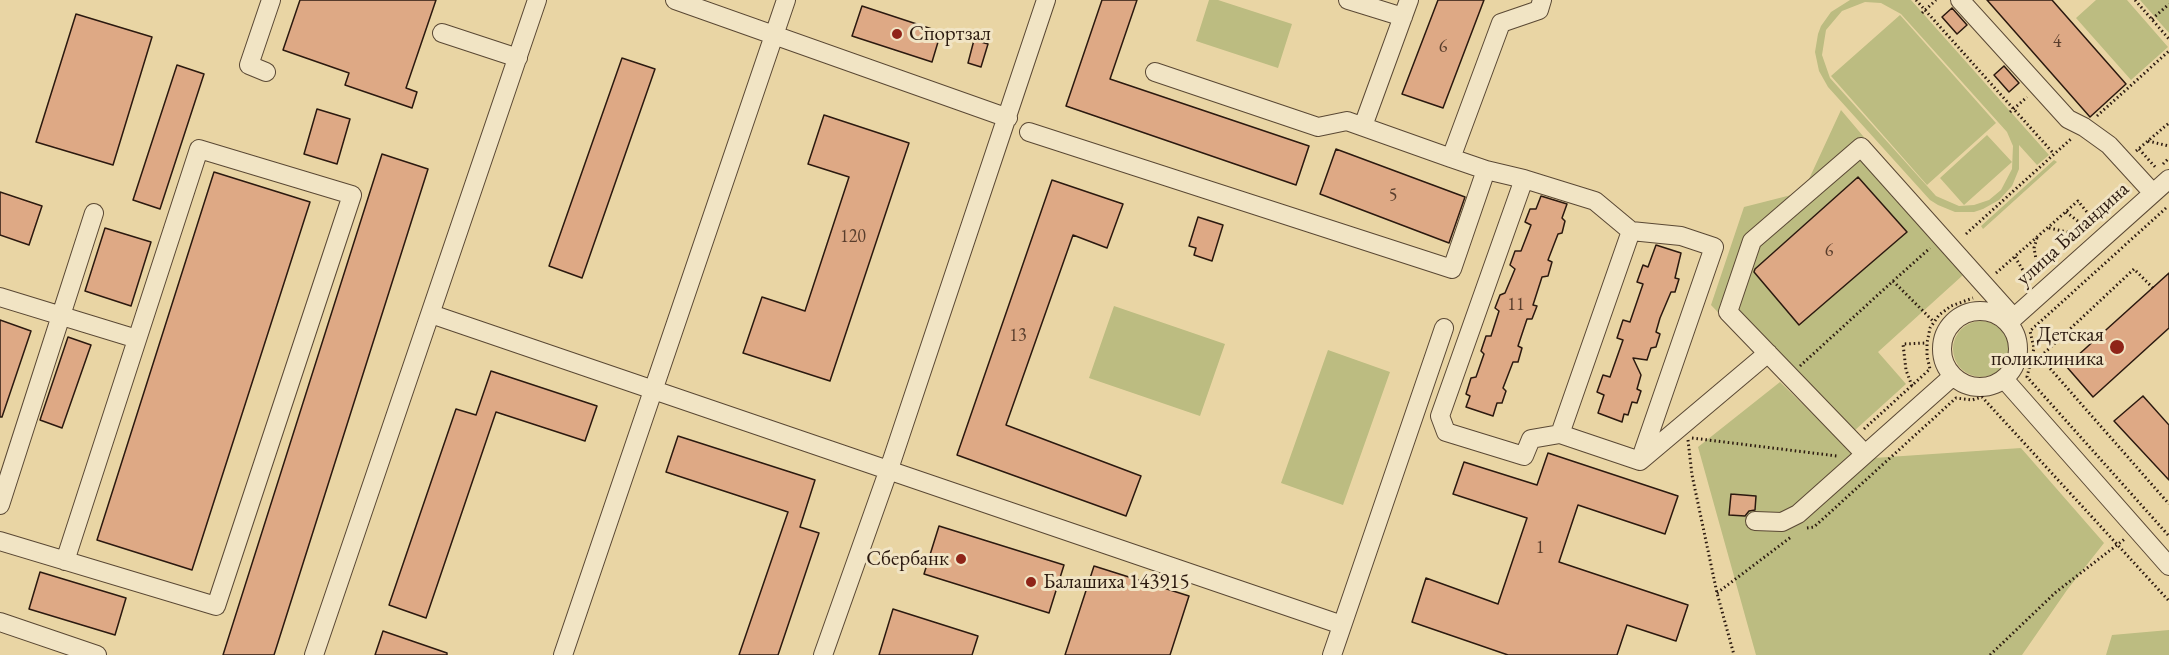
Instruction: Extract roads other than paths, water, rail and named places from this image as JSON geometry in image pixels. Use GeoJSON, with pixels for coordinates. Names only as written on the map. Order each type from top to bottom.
{"type":"FeatureCollection","features":[{"type":"Feature","properties":{"kind":"street"},"geometry":{"type":"LineString","coordinates":[[266,72],[249,65],[271,0]]}},
{"type":"Feature","properties":{"kind":"street"},"geometry":{"type":"LineString","coordinates":[[314,655],[537,0]]}},
{"type":"Feature","properties":{"kind":"street"},"geometry":{"type":"LineString","coordinates":[[675,0],[1008,118]]}},
{"type":"Feature","properties":{"kind":"street"},"geometry":{"type":"LineString","coordinates":[[563,655],[786,0]]}},
{"type":"Feature","properties":{"kind":"street"},"geometry":{"type":"LineString","coordinates":[[823,655],[889,469],[1047,0]]}},
{"type":"Feature","properties":{"kind":"street"},"geometry":{"type":"LineString","coordinates":[[1348,0],[1406,9],[1363,126]]}},
{"type":"Feature","properties":{"kind":"street"},"geometry":{"type":"LineString","coordinates":[[1451,158],[1502,23],[1539,10],[1542,0]]}},
{"type":"Feature","properties":{"kind":"street"},"geometry":{"type":"LineString","coordinates":[[1960,0],[2068,119],[2084,127],[2109,145],[2152,192]]}},
{"type":"Feature","properties":{"kind":"street"},"geometry":{"type":"LineString","coordinates":[[442,33],[518,58]]}},
{"type":"Feature","properties":{"kind":"street"},"geometry":{"type":"LineString","coordinates":[[1155,72],[1318,127],[1347,121],[1363,126],[1486,170],[1595,201],[1631,231],[1681,236],[1714,247],[1640,461]]}},
{"type":"Feature","properties":{"kind":"street"},"geometry":{"type":"LineString","coordinates":[[1029,132],[1452,269],[1486,170]]}},
{"type":"Feature","properties":{"kind":"street"},"geometry":{"type":"LineString","coordinates":[[1863,456],[1840,422],[1728,312],[1752,241],[1861,147],[1983,284],[2011,321],[2017,340],[2018,358],[2013,370],[2004,379],[1994,385],[1981,388],[1969,386],[1953,376],[1944,360],[1942,347],[1945,335],[1952,324],[1968,314],[1986,312],[2011,321]]}},
{"type":"Feature","properties":{"kind":"street"},"geometry":{"type":"LineString","coordinates":[[0,541],[65,561],[216,606],[352,195],[199,149],[65,561]]}},
{"type":"Feature","properties":{"kind":"street","name":"улица Баландина"},"geometry":{"type":"LineString","coordinates":[[2011,321],[2152,192],[2163,174]]}},
{"type":"Feature","properties":{"kind":"street"},"geometry":{"type":"LineString","coordinates":[[1524,179],[1440,416],[1446,432],[1524,456],[1531,439],[1560,434],[1640,461]]}},
{"type":"Feature","properties":{"kind":"street"},"geometry":{"type":"LineString","coordinates":[[0,505],[94,213]]}},
{"type":"Feature","properties":{"kind":"street"},"geometry":{"type":"LineString","coordinates":[[1560,434],[1631,231]]}},
{"type":"Feature","properties":{"kind":"street"},"geometry":{"type":"LineString","coordinates":[[0,297],[137,339]]}},
{"type":"Feature","properties":{"kind":"street"},"geometry":{"type":"LineString","coordinates":[[431,314],[1342,625]]}},
{"type":"Feature","properties":{"kind":"street"},"geometry":{"type":"LineString","coordinates":[[1332,655],[1444,328]]}},
{"type":"Feature","properties":{"kind":"street"},"geometry":{"type":"LineString","coordinates":[[1640,461],[1768,353]]}},
{"type":"Feature","properties":{"kind":"street"},"geometry":{"type":"LineString","coordinates":[[1755,521],[1782,522],[1798,514],[1953,376]]}},
{"type":"Feature","properties":{"kind":"street"},"geometry":{"type":"LineString","coordinates":[[2004,379],[2169,566]]}},
{"type":"Feature","properties":{"kind":"street"},"geometry":{"type":"LineString","coordinates":[[0,622],[97,655]]}},
{"type":"Feature","properties":{"kind":"place","name":"Спортзал"},"geometry":{"type":"Point","coordinates":[897,34]}},
{"type":"Feature","properties":{"kind":"place","name":"Детская поликлиника"},"geometry":{"type":"Point","coordinates":[2117,347]}},
{"type":"Feature","properties":{"kind":"place","name":"Сбербанк"},"geometry":{"type":"Point","coordinates":[961,559]}},
{"type":"Feature","properties":{"kind":"place","name":"Балашиха 143915"},"geometry":{"type":"Point","coordinates":[1031,582]}}]}
